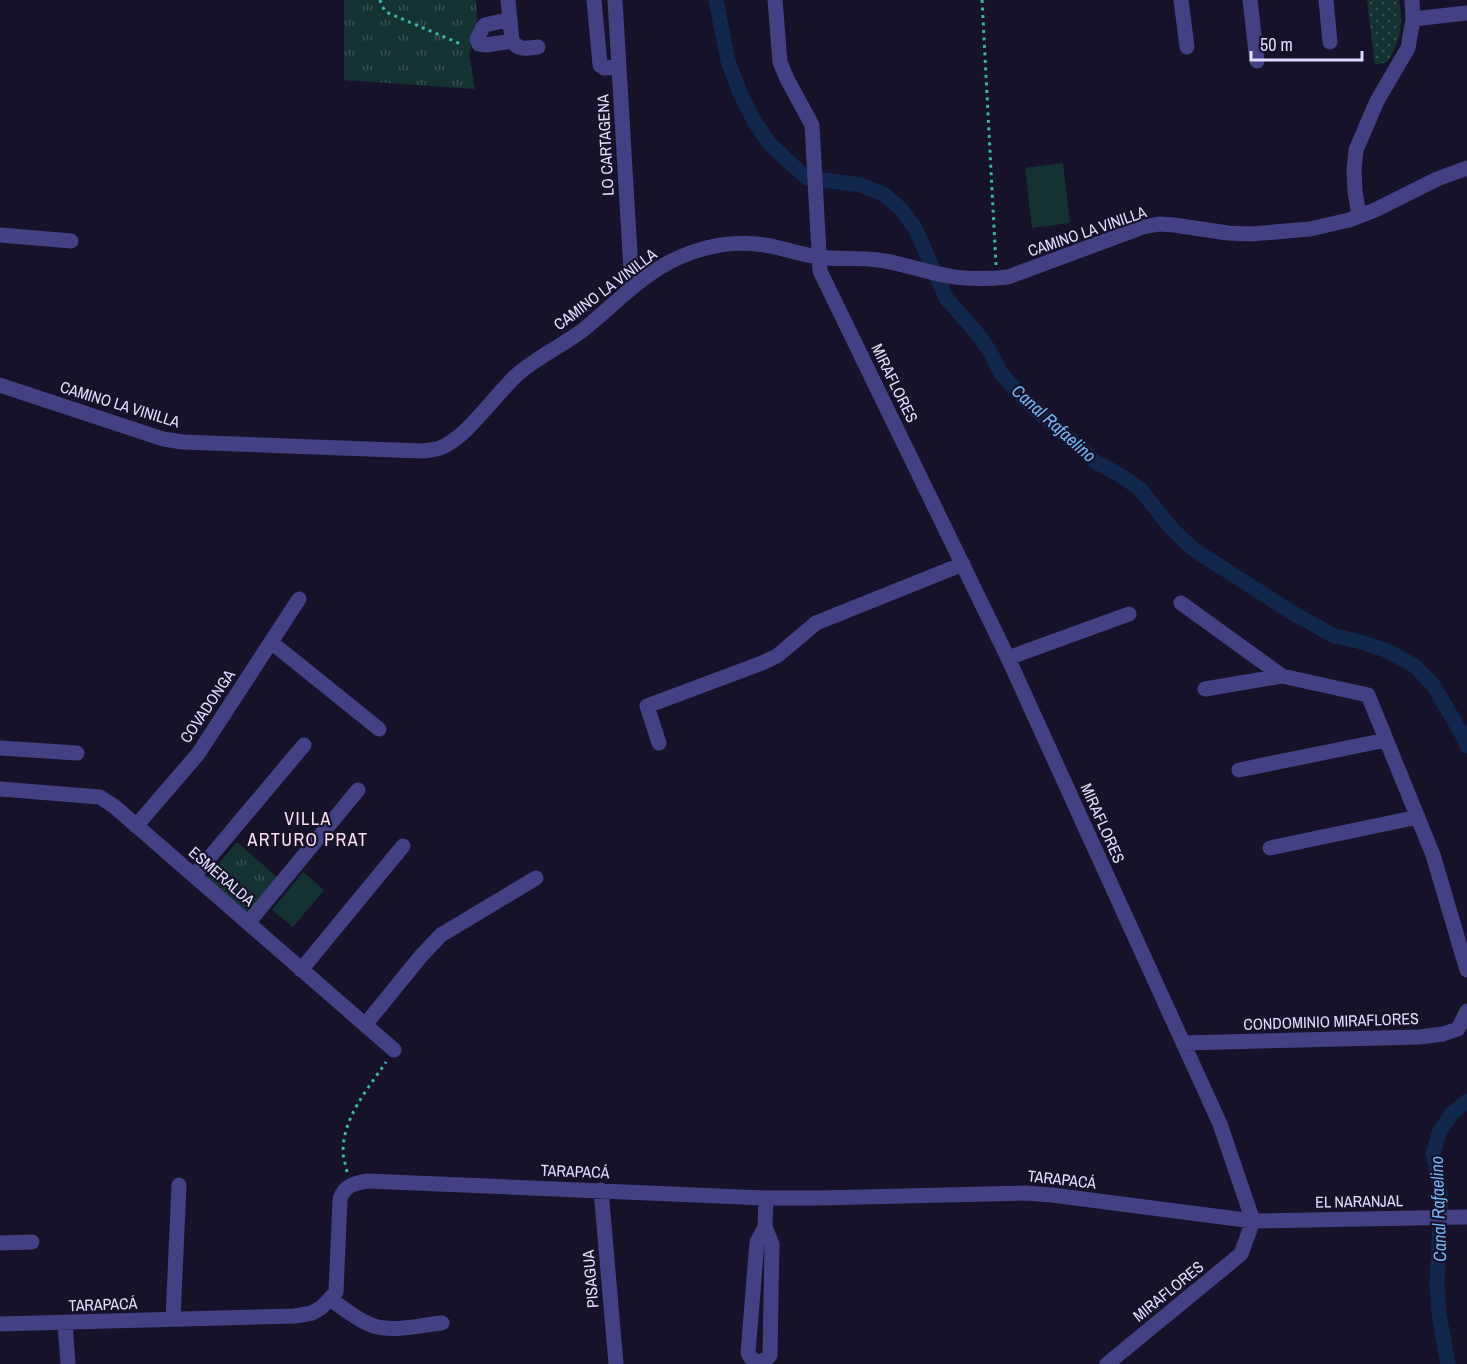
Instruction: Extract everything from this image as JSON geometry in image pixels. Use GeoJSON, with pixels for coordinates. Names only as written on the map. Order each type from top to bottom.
{"type":"FeatureCollection","features":[{"type":"Feature","properties":{"kind":"street"},"geometry":{"type":"LineString","coordinates":[[508,0],[514,45],[522,48],[538,47]]}},
{"type":"Feature","properties":{"kind":"street"},"geometry":{"type":"LineString","coordinates":[[594,0],[600,65],[604,68],[619,67]]}},
{"type":"Feature","properties":{"kind":"street","name":"LO CARTAGENA"},"geometry":{"type":"LineString","coordinates":[[615,0],[632,287]]}},
{"type":"Feature","properties":{"kind":"street","name":"MIRAFLORES"},"geometry":{"type":"LineString","coordinates":[[775,0],[780,62],[812,125],[820,271],[1008,658],[1220,1124],[1252,1221],[1241,1254],[1107,1364]]}},
{"type":"Feature","properties":{"kind":"street"},"geometry":{"type":"LineString","coordinates":[[1181,0],[1187,47]]}},
{"type":"Feature","properties":{"kind":"street"},"geometry":{"type":"LineString","coordinates":[[1250,0],[1257,61]]}},
{"type":"Feature","properties":{"kind":"street"},"geometry":{"type":"LineString","coordinates":[[1326,0],[1330,42]]}},
{"type":"Feature","properties":{"kind":"street"},"geometry":{"type":"LineString","coordinates":[[1359,216],[1354,170],[1356,150],[1377,101],[1408,48],[1413,19],[1412,0]]}},
{"type":"Feature","properties":{"kind":"street"},"geometry":{"type":"LineString","coordinates":[[1413,19],[1467,13]]}},
{"type":"Feature","properties":{"kind":"street"},"geometry":{"type":"LineString","coordinates":[[510,19],[483,27],[477,39],[482,45],[512,40]]}},
{"type":"Feature","properties":{"kind":"street","name":"CAMINO LA VINILLA"},"geometry":{"type":"LineString","coordinates":[[0,385],[163,439],[183,442],[430,450],[452,441],[519,373],[582,331],[652,272],[675,259],[720,244],[757,243],[819,257],[876,259],[968,279],[1008,277],[1143,227],[1159,224],[1228,233],[1259,233],[1310,229],[1349,220],[1375,210],[1437,179],[1467,168]]}},
{"type":"Feature","properties":{"kind":"street"},"geometry":{"type":"LineString","coordinates":[[0,235],[71,241]]}},
{"type":"Feature","properties":{"kind":"street"},"geometry":{"type":"LineString","coordinates":[[659,743],[648,706],[762,663],[777,656],[816,623],[963,564]]}},
{"type":"Feature","properties":{"kind":"street","name":"COVADONGA"},"geometry":{"type":"LineString","coordinates":[[136,826],[198,754],[299,599]]}},
{"type":"Feature","properties":{"kind":"street"},"geometry":{"type":"LineString","coordinates":[[1181,603],[1282,676]]}},
{"type":"Feature","properties":{"kind":"street"},"geometry":{"type":"LineString","coordinates":[[1008,658],[1129,614]]}},
{"type":"Feature","properties":{"kind":"street"},"geometry":{"type":"LineString","coordinates":[[271,642],[379,729]]}},
{"type":"Feature","properties":{"kind":"street"},"geometry":{"type":"LineString","coordinates":[[1205,689],[1282,676],[1368,695],[1433,855],[1467,970]]}},
{"type":"Feature","properties":{"kind":"street"},"geometry":{"type":"LineString","coordinates":[[1239,770],[1386,740]]}},
{"type":"Feature","properties":{"kind":"street"},"geometry":{"type":"LineString","coordinates":[[194,876],[304,745]]}},
{"type":"Feature","properties":{"kind":"street"},"geometry":{"type":"LineString","coordinates":[[0,748],[77,753]]}},
{"type":"Feature","properties":{"kind":"street","name":"ESMERALDA"},"geometry":{"type":"LineString","coordinates":[[0,789],[100,797],[115,807],[394,1050]]}},
{"type":"Feature","properties":{"kind":"street"},"geometry":{"type":"LineString","coordinates":[[248,923],[358,790]]}},
{"type":"Feature","properties":{"kind":"street"},"geometry":{"type":"LineString","coordinates":[[1270,848],[1418,817]]}},
{"type":"Feature","properties":{"kind":"street"},"geometry":{"type":"LineString","coordinates":[[301,970],[403,846]]}},
{"type":"Feature","properties":{"kind":"street"},"geometry":{"type":"LineString","coordinates":[[365,1025],[441,935],[536,878]]}},
{"type":"Feature","properties":{"kind":"street","name":"CONDOMINIO MIRAFLORES"},"geometry":{"type":"LineString","coordinates":[[1183,1043],[1419,1037],[1443,1034],[1458,1029],[1467,1011]]}},
{"type":"Feature","properties":{"kind":"street","name":"TARAPACÁ"},"geometry":{"type":"LineString","coordinates":[[352,1185],[367,1181],[766,1198],[1026,1193],[1252,1221]]}},
{"type":"Feature","properties":{"kind":"street"},"geometry":{"type":"LineString","coordinates":[[173,1319],[179,1185]]}},
{"type":"Feature","properties":{"kind":"street"},"geometry":{"type":"LineString","coordinates":[[352,1185],[343,1191],[340,1199],[336,1292],[330,1299],[372,1325],[387,1328],[442,1323]]}},
{"type":"Feature","properties":{"kind":"street","name":"PISAGUA"},"geometry":{"type":"LineString","coordinates":[[601,1190],[616,1364]]}},
{"type":"Feature","properties":{"kind":"street"},"geometry":{"type":"LineString","coordinates":[[765,1227],[757,1242],[748,1353],[751,1360],[762,1363],[770,1355],[772,1244],[765,1227],[766,1198]]}},
{"type":"Feature","properties":{"kind":"street","name":"EL NARANJAL"},"geometry":{"type":"LineString","coordinates":[[1252,1221],[1467,1217]]}},
{"type":"Feature","properties":{"kind":"street"},"geometry":{"type":"LineString","coordinates":[[0,1243],[32,1242]]}},
{"type":"Feature","properties":{"kind":"street","name":"TARAPACÁ"},"geometry":{"type":"LineString","coordinates":[[0,1324],[295,1316],[312,1313],[330,1299]]}},
{"type":"Feature","properties":{"kind":"street"},"geometry":{"type":"LineString","coordinates":[[65,1323],[68,1364]]}},
{"type":"Feature","properties":{"kind":"path"},"geometry":{"type":"LineString","coordinates":[[380,0],[386,12],[474,49],[482,45]]}},
{"type":"Feature","properties":{"kind":"path"},"geometry":{"type":"LineString","coordinates":[[982,0],[996,278]]}},
{"type":"Feature","properties":{"kind":"path"},"geometry":{"type":"LineString","coordinates":[[352,1185],[344,1154],[345,1134],[351,1114],[394,1050]]}},
{"type":"Feature","properties":{"kind":"green space"},"geometry":{"type":"Polygon","coordinates":[[[344,0],[476,0],[477,21],[469,55],[475,89],[344,80],[344,0]]]}},
{"type":"Feature","properties":{"kind":"green space"},"geometry":{"type":"Polygon","coordinates":[[[1367,0],[1399,0],[1401,25],[1395,47],[1387,62],[1375,65],[1367,0]]]}},
{"type":"Feature","properties":{"kind":"green space"},"geometry":{"type":"Polygon","coordinates":[[[1063,163],[1070,223],[1032,228],[1025,168],[1063,163]]]}},
{"type":"Feature","properties":{"kind":"green space"},"geometry":{"type":"Polygon","coordinates":[[[237,842],[278,878],[248,915],[206,878],[237,842]]]}},
{"type":"Feature","properties":{"kind":"green space"},"geometry":{"type":"Polygon","coordinates":[[[303,872],[324,890],[293,927],[272,910],[303,872]]]}},
{"type":"Feature","properties":{"kind":"waterway","name":"Canal Rafaelino"},"geometry":{"type":"LineString","coordinates":[[716,0],[728,61],[754,121],[770,144],[807,178],[861,185],[885,195],[902,210],[915,228],[946,298],[976,332],[1001,373],[1023,398],[1096,462],[1140,489],[1172,529],[1193,549],[1291,612],[1334,636],[1388,651],[1415,666],[1434,686],[1467,746]]}},
{"type":"Feature","properties":{"kind":"waterway","name":"Canal Rafaelino"},"geometry":{"type":"LineString","coordinates":[[1448,1364],[1439,1314],[1437,1285],[1441,1198],[1433,1154],[1439,1133],[1452,1113],[1467,1101]]}},
{"type":"Feature","properties":{"kind":"district","name":"VILLA ARTURO PRAT"},"geometry":{"type":"Point","coordinates":[308,828]}}]}
